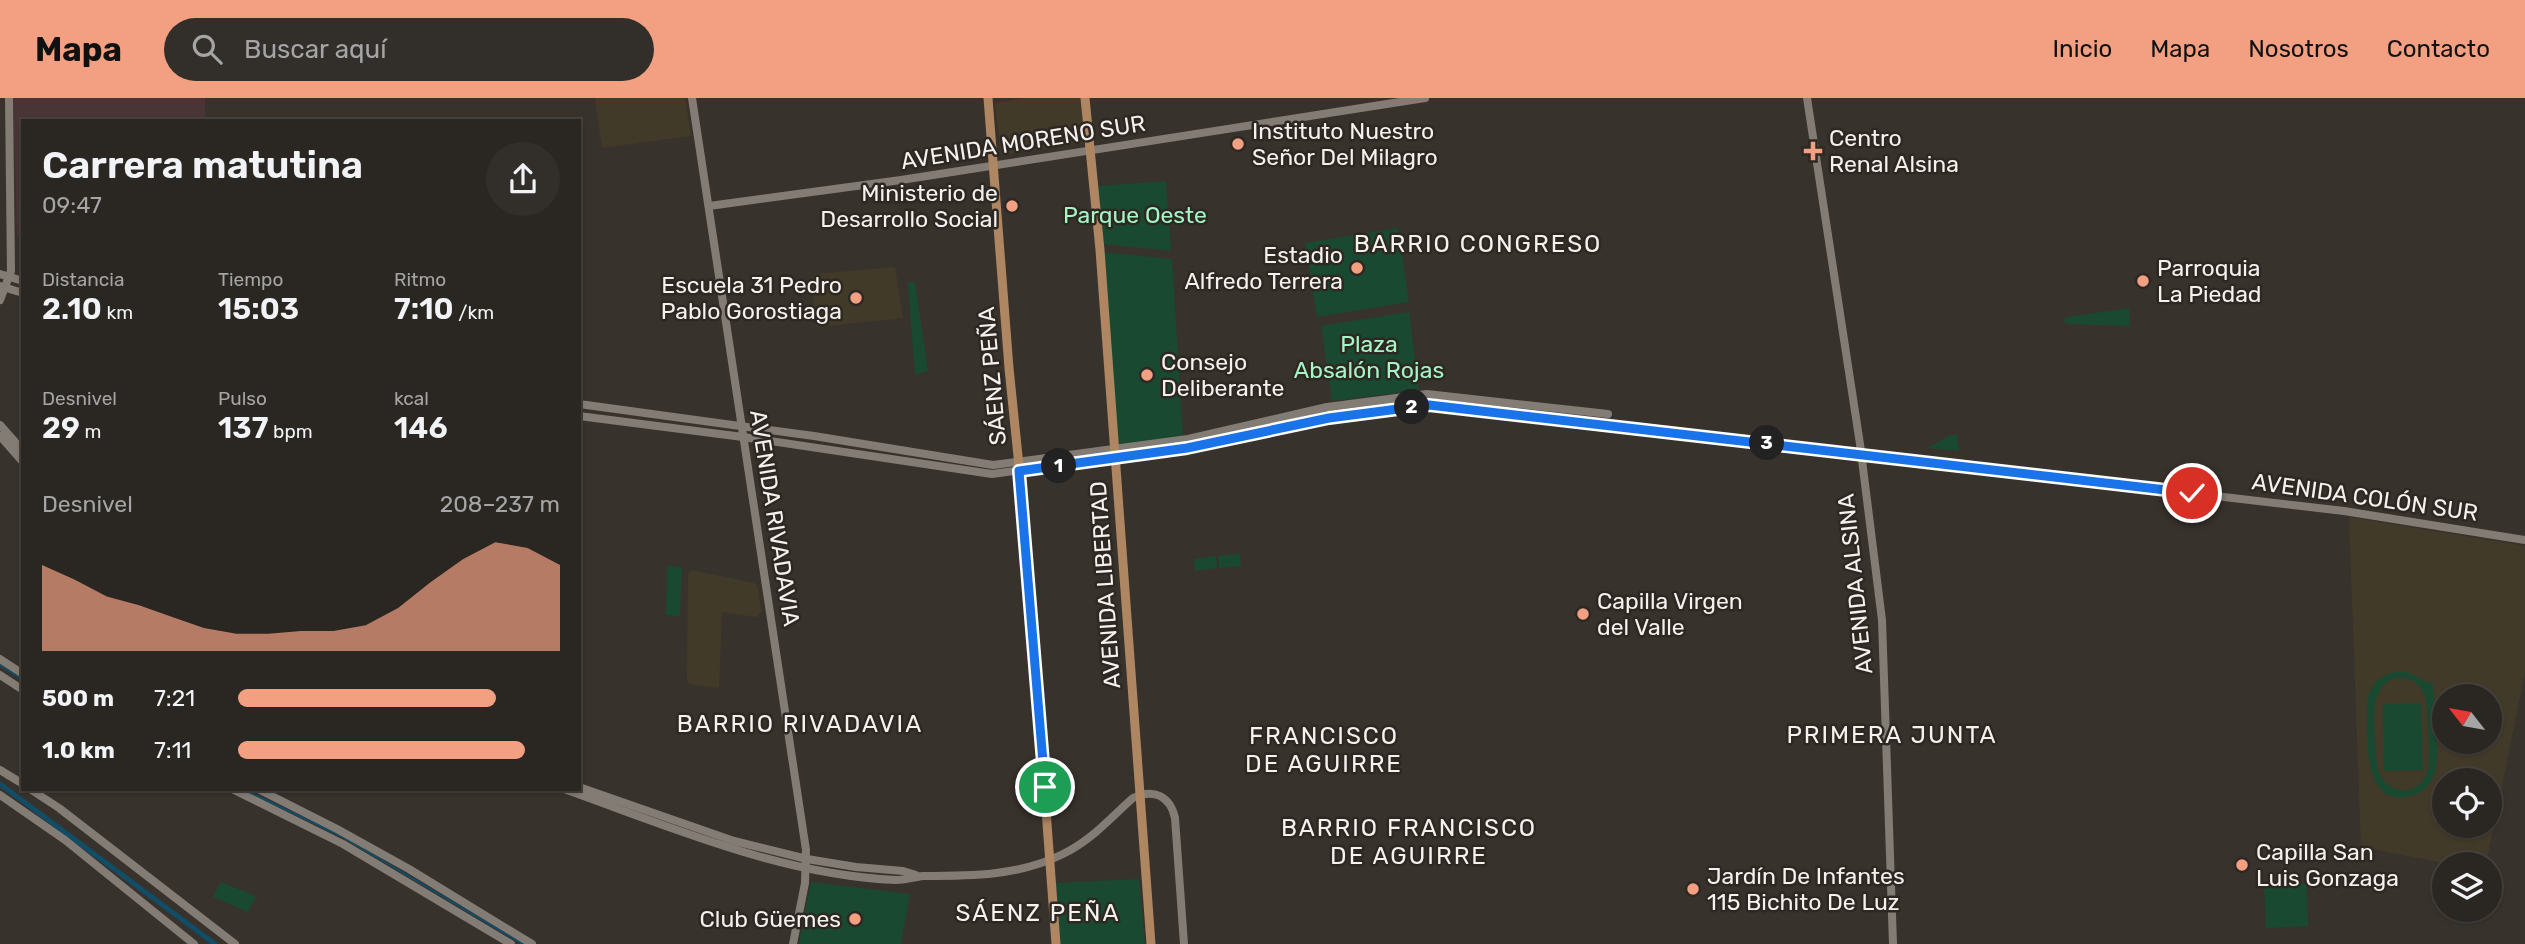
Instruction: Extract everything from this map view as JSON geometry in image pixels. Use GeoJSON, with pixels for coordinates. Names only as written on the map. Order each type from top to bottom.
{"type":"FeatureCollection","features":[{"type":"Feature","properties":{"kind":"main road"},"geometry":{"type":"LineString","coordinates":[[0,300],[3,287],[10,277],[12,238],[9,98]]}},
{"type":"Feature","properties":{"kind":"main road","name":"AVENIDA RIVADAVIA"},"geometry":{"type":"LineString","coordinates":[[692,98],[806,863],[793,944]]}},
{"type":"Feature","properties":{"kind":"main road","name":"SÁENZ PEÑA"},"geometry":{"type":"LineString","coordinates":[[988,98],[1009,368],[1024,515],[1056,944]]}},
{"type":"Feature","properties":{"kind":"main road","name":"AVENIDA LIBERTAD"},"geometry":{"type":"LineString","coordinates":[[1086,98],[1100,250],[1151,944]]}},
{"type":"Feature","properties":{"kind":"main road","name":"AVENIDA MORENO SUR"},"geometry":{"type":"LineString","coordinates":[[709,206],[995,166],[1425,98]]}},
{"type":"Feature","properties":{"kind":"main road","name":"AVENIDA ALSINA"},"geometry":{"type":"LineString","coordinates":[[1807,98],[1861,454],[1882,620],[1893,944]]}},
{"type":"Feature","properties":{"kind":"main road"},"geometry":{"type":"LineString","coordinates":[[0,274],[21,280]]}},
{"type":"Feature","properties":{"kind":"main road"},"geometry":{"type":"LineString","coordinates":[[3,287],[21,292]]}},
{"type":"Feature","properties":{"kind":"main road","name":"AVENIDA COLÓN SUR"},"geometry":{"type":"LineString","coordinates":[[581,416],[743,437],[989,474],[1114,447],[1188,439],[1327,407],[1427,394],[1608,414]]}},
{"type":"Feature","properties":{"kind":"main road","name":"AVENIDA COLÓN SUR"},"geometry":{"type":"LineString","coordinates":[[581,404],[741,425],[989,465],[1019,466],[1115,458],[1208,444],[1329,418],[1429,405],[2344,511],[2525,540]]}},
{"type":"Feature","properties":{"kind":"main road"},"geometry":{"type":"LineString","coordinates":[[0,425],[21,449]]}},
{"type":"Feature","properties":{"kind":"main road"},"geometry":{"type":"LineString","coordinates":[[0,436],[21,460]]}},
{"type":"Feature","properties":{"kind":"main road"},"geometry":{"type":"LineString","coordinates":[[0,659],[21,673]]}},
{"type":"Feature","properties":{"kind":"main road"},"geometry":{"type":"LineString","coordinates":[[0,675],[21,689]]}},
{"type":"Feature","properties":{"kind":"main road"},"geometry":{"type":"LineString","coordinates":[[0,770],[21,783]]}},
{"type":"Feature","properties":{"kind":"main road"},"geometry":{"type":"LineString","coordinates":[[581,788],[806,863]]}},
{"type":"Feature","properties":{"kind":"main road"},"geometry":{"type":"LineString","coordinates":[[33,791],[59,808],[235,944]]}},
{"type":"Feature","properties":{"kind":"main road"},"geometry":{"type":"LineString","coordinates":[[236,791],[343,844],[511,944]]}},
{"type":"Feature","properties":{"kind":"main road"},"geometry":{"type":"LineString","coordinates":[[262,791],[373,849],[532,944]]}},
{"type":"Feature","properties":{"kind":"main road"},"geometry":{"type":"LineString","coordinates":[[570,791],[732,848],[806,863],[902,871],[919,876],[973,876],[1026,869],[1080,845],[1105,827],[1133,797],[1141,794],[1159,795],[1169,802],[1175,818],[1185,944]]}},
{"type":"Feature","properties":{"kind":"main road"},"geometry":{"type":"LineString","coordinates":[[0,795],[65,840],[194,944]]}},
{"type":"Feature","properties":{"kind":"shaded area"},"geometry":{"type":"Polygon","coordinates":[[[13,98],[205,98],[205,119],[21,119],[21,235],[17,235],[13,98]]]}},
{"type":"Feature","properties":{"kind":"shaded area"},"geometry":{"type":"Polygon","coordinates":[[[595,98],[685,98],[691,136],[602,148],[595,98]]]}},
{"type":"Feature","properties":{"kind":"shaded area"},"geometry":{"type":"Polygon","coordinates":[[[1025,98],[1081,98],[1084,143],[1001,155],[995,103],[1025,98]]]}},
{"type":"Feature","properties":{"kind":"shaded area","name":"Escuela 31 Pedro Pablo Gorostiaga"},"geometry":{"type":"Polygon","coordinates":[[[895,267],[903,318],[816,327],[811,279],[815,274],[895,267]]]}},
{"type":"Feature","properties":{"kind":"shaded area"},"geometry":{"type":"Polygon","coordinates":[[[2349,517],[2525,546],[2525,672],[2502,785],[2502,768],[2432,768],[2432,838],[2491,838],[2488,852],[2432,852],[2432,861],[2361,847],[2349,517]]]}},
{"type":"Feature","properties":{"kind":"shaded area"},"geometry":{"type":"Polygon","coordinates":[[[691,570],[754,583],[758,587],[761,612],[757,617],[722,612],[719,688],[689,684],[687,681],[688,573],[691,570]]]}},
{"type":"Feature","properties":{"kind":"green space","name":"Parque Oeste"},"geometry":{"type":"Polygon","coordinates":[[[1166,181],[1171,251],[1104,244],[1098,186],[1166,181]]]}},
{"type":"Feature","properties":{"kind":"green space","name":"Estadio Alfredo Terrera"},"geometry":{"type":"Polygon","coordinates":[[[1398,228],[1409,302],[1317,317],[1305,243],[1398,228]]]}},
{"type":"Feature","properties":{"kind":"green space"},"geometry":{"type":"Polygon","coordinates":[[[1101,252],[1172,259],[1183,437],[1115,446],[1101,252]]]}},
{"type":"Feature","properties":{"kind":"green space"},"geometry":{"type":"Polygon","coordinates":[[[915,282],[928,371],[915,375],[908,284],[915,282]]]}},
{"type":"Feature","properties":{"kind":"green space"},"geometry":{"type":"Polygon","coordinates":[[[2129,308],[2130,326],[2068,324],[2062,320],[2068,317],[2129,308]]]}},
{"type":"Feature","properties":{"kind":"green space","name":"Plaza Absalón Rojas"},"geometry":{"type":"Polygon","coordinates":[[[1409,312],[1419,390],[1332,401],[1321,326],[1409,312]]]}},
{"type":"Feature","properties":{"kind":"green space"},"geometry":{"type":"Polygon","coordinates":[[[1951,435],[1957,435],[1959,451],[1927,448],[1951,435]]]}},
{"type":"Feature","properties":{"kind":"green space"},"geometry":{"type":"Polygon","coordinates":[[[1240,554],[1241,566],[1219,568],[1218,556],[1240,554]]]}},
{"type":"Feature","properties":{"kind":"green space"},"geometry":{"type":"Polygon","coordinates":[[[1216,556],[1217,568],[1195,571],[1194,559],[1216,556]]]}},
{"type":"Feature","properties":{"kind":"green space"},"geometry":{"type":"Polygon","coordinates":[[[667,566],[682,567],[680,616],[666,615],[667,566]]]}},
{"type":"Feature","properties":{"kind":"green space"},"geometry":{"type":"Polygon","coordinates":[[[2399,671],[2433,683],[2432,754],[2437,754],[2436,767],[2432,768],[2432,779],[2428,786],[2411,796],[2395,797],[2383,791],[2375,781],[2370,766],[2367,704],[2370,691],[2381,678],[2399,671]],[[2395,678],[2385,684],[2375,703],[2377,765],[2385,782],[2400,790],[2416,787],[2422,781],[2427,772],[2429,757],[2426,700],[2422,690],[2411,680],[2395,678]]]}},
{"type":"Feature","properties":{"kind":"green space"},"geometry":{"type":"Polygon","coordinates":[[[2421,703],[2423,770],[2384,771],[2383,704],[2421,703]]]}},
{"type":"Feature","properties":{"kind":"green space"},"geometry":{"type":"Polygon","coordinates":[[[1139,879],[1145,944],[1060,944],[1056,883],[1139,879]]]}},
{"type":"Feature","properties":{"kind":"green space"},"geometry":{"type":"Polygon","coordinates":[[[221,882],[256,896],[248,912],[213,897],[221,882]]]}},
{"type":"Feature","properties":{"kind":"green space","name":"Club Güemes"},"geometry":{"type":"Polygon","coordinates":[[[811,882],[910,894],[901,944],[799,944],[811,882]]]}},
{"type":"Feature","properties":{"kind":"green space"},"geometry":{"type":"Polygon","coordinates":[[[2306,883],[2308,926],[2266,928],[2264,885],[2306,883]]]}},
{"type":"Feature","properties":{"kind":"waterway"},"geometry":{"type":"LineString","coordinates":[[0,665],[21,679]]}},
{"type":"Feature","properties":{"kind":"waterway"},"geometry":{"type":"LineString","coordinates":[[0,784],[215,944]]}},
{"type":"Feature","properties":{"kind":"waterway"},"geometry":{"type":"LineString","coordinates":[[247,791],[341,836],[523,944]]}},
{"type":"Feature","properties":{"kind":"place","name":"Instituto Nuestro Señor Del Milagro"},"geometry":{"type":"Point","coordinates":[1238,144]}},
{"type":"Feature","properties":{"kind":"place","name":"Centro Renal Alsina"},"geometry":{"type":"Point","coordinates":[1813,151]}},
{"type":"Feature","properties":{"kind":"place","name":"Ministerio de Desarrollo Social"},"geometry":{"type":"Point","coordinates":[1012,206]}},
{"type":"Feature","properties":{"kind":"place","name":"Estadio Alfredo Terrera"},"geometry":{"type":"Point","coordinates":[1357,268]}},
{"type":"Feature","properties":{"kind":"place","name":"Parroquia La Piedad"},"geometry":{"type":"Point","coordinates":[2143,281]}},
{"type":"Feature","properties":{"kind":"place","name":"Escuela 31 Pedro Pablo Gorostiaga"},"geometry":{"type":"Point","coordinates":[856,298]}},
{"type":"Feature","properties":{"kind":"place","name":"Consejo Deliberante"},"geometry":{"type":"Point","coordinates":[1147,375]}},
{"type":"Feature","properties":{"kind":"place","name":"Capilla Virgen del Valle"},"geometry":{"type":"Point","coordinates":[1583,614]}},
{"type":"Feature","properties":{"kind":"place","name":"Capilla San Luis Gonzaga"},"geometry":{"type":"Point","coordinates":[2242,865]}},
{"type":"Feature","properties":{"kind":"place","name":"Jardín De Infantes 115 Bichito De Luz"},"geometry":{"type":"Point","coordinates":[1693,889]}},
{"type":"Feature","properties":{"kind":"place","name":"Club Güemes"},"geometry":{"type":"Point","coordinates":[855,919]}},
{"type":"Feature","properties":{"kind":"district","name":"BARRIO CONGRESO"},"geometry":{"type":"Point","coordinates":[1478,244]}},
{"type":"Feature","properties":{"kind":"district","name":"BARRIO RIVADAVIA"},"geometry":{"type":"Point","coordinates":[800,724]}},
{"type":"Feature","properties":{"kind":"district","name":"PRIMERA JUNTA"},"geometry":{"type":"Point","coordinates":[1892,735]}},
{"type":"Feature","properties":{"kind":"district","name":"FRANCISCO DE AGUIRRE"},"geometry":{"type":"Point","coordinates":[1324,750]}},
{"type":"Feature","properties":{"kind":"district","name":"BARRIO FRANCISCO DE AGUIRRE"},"geometry":{"type":"Point","coordinates":[1409,842]}},
{"type":"Feature","properties":{"kind":"district","name":"SÁENZ PEÑA"},"geometry":{"type":"Point","coordinates":[1038,913]}},
{"type":"Feature","properties":{"kind":"route"},"geometry":{"type":"LineString","coordinates":[[1045,787],[1019,471],[1187,448],[1329,418],[1435,405],[2192,493]]}}]}
